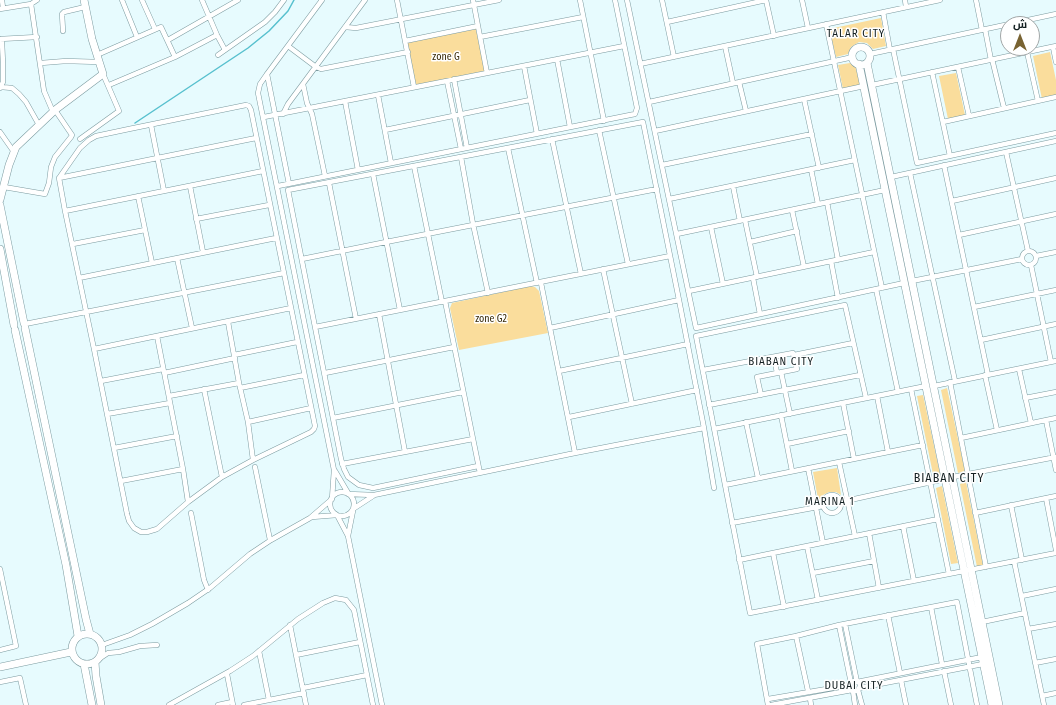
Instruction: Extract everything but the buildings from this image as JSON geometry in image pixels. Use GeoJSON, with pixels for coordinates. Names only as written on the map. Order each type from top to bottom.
{"type":"FeatureCollection","features":[{"type":"Feature","properties":{"kind":"street"},"geometry":{"type":"LineString","coordinates":[[2,0],[2,9],[31,4],[37,0]]}},
{"type":"Feature","properties":{"kind":"street"},"geometry":{"type":"LineString","coordinates":[[122,0],[137,37]]}},
{"type":"Feature","properties":{"kind":"street"},"geometry":{"type":"LineString","coordinates":[[142,0],[155,29]]}},
{"type":"Feature","properties":{"kind":"street"},"geometry":{"type":"LineString","coordinates":[[202,0],[225,50]]}},
{"type":"Feature","properties":{"kind":"street"},"geometry":{"type":"LineString","coordinates":[[168,40],[209,18],[238,0]]}},
{"type":"Feature","properties":{"kind":"street"},"geometry":{"type":"LineString","coordinates":[[218,55],[265,22],[284,0]]}},
{"type":"Feature","properties":{"kind":"street"},"geometry":{"type":"LineString","coordinates":[[322,0],[260,84],[258,93],[278,186],[334,470],[331,508],[337,515],[348,536],[382,705]]}},
{"type":"Feature","properties":{"kind":"street"},"geometry":{"type":"LineString","coordinates":[[283,114],[303,84],[365,0]]}},
{"type":"Feature","properties":{"kind":"street"},"geometry":{"type":"LineString","coordinates":[[397,0],[414,87]]}},
{"type":"Feature","properties":{"kind":"street"},"geometry":{"type":"LineString","coordinates":[[345,27],[356,28],[473,2],[498,0]]}},
{"type":"Feature","properties":{"kind":"street"},"geometry":{"type":"LineString","coordinates":[[580,0],[604,121]]}},
{"type":"Feature","properties":{"kind":"street"},"geometry":{"type":"LineString","coordinates":[[278,186],[632,115],[637,112],[615,0]]}},
{"type":"Feature","properties":{"kind":"street"},"geometry":{"type":"LineString","coordinates":[[627,0],[696,328],[904,284]]}},
{"type":"Feature","properties":{"kind":"street"},"geometry":{"type":"LineString","coordinates":[[662,0],[674,57]]}},
{"type":"Feature","properties":{"kind":"street"},"geometry":{"type":"LineString","coordinates":[[667,22],[766,0],[774,36]]}},
{"type":"Feature","properties":{"kind":"street"},"geometry":{"type":"LineString","coordinates":[[802,0],[808,28]]}},
{"type":"Feature","properties":{"kind":"street"},"geometry":{"type":"LineString","coordinates":[[905,0],[906,7]]}},
{"type":"Feature","properties":{"kind":"street"},"geometry":{"type":"LineString","coordinates":[[640,64],[940,0]]}},
{"type":"Feature","properties":{"kind":"street"},"geometry":{"type":"LineString","coordinates":[[976,0],[1004,108]]}},
{"type":"Feature","properties":{"kind":"street"},"geometry":{"type":"LineString","coordinates":[[473,2],[487,73]]}},
{"type":"Feature","properties":{"kind":"street"},"geometry":{"type":"LineString","coordinates":[[63,31],[62,14],[85,3],[103,74],[109,85],[114,101],[119,109],[118,112],[80,139]]}},
{"type":"Feature","properties":{"kind":"street"},"geometry":{"type":"LineString","coordinates":[[4,187],[45,194],[49,183],[51,167],[55,158],[72,135],[54,111],[44,91],[31,4]]}},
{"type":"Feature","properties":{"kind":"street"},"geometry":{"type":"LineString","coordinates":[[883,12],[917,163],[1056,133]]}},
{"type":"Feature","properties":{"kind":"street"},"geometry":{"type":"LineString","coordinates":[[870,54],[1056,14]]}},
{"type":"Feature","properties":{"kind":"street"},"geometry":{"type":"LineString","coordinates":[[480,37],[583,17]]}},
{"type":"Feature","properties":{"kind":"street"},"geometry":{"type":"LineString","coordinates":[[826,24],[874,252],[879,289],[898,392]]}},
{"type":"Feature","properties":{"kind":"street"},"geometry":{"type":"LineString","coordinates":[[405,41],[478,26]]}},
{"type":"Feature","properties":{"kind":"street"},"geometry":{"type":"LineString","coordinates":[[41,63],[98,58],[137,37],[161,27],[175,57]]}},
{"type":"Feature","properties":{"kind":"street"},"geometry":{"type":"LineString","coordinates":[[109,85],[175,57],[217,35]]}},
{"type":"Feature","properties":{"kind":"street"},"geometry":{"type":"LineString","coordinates":[[37,37],[0,39],[2,42],[3,63],[3,82],[0,87],[12,88],[19,94],[26,102],[39,125]]}},
{"type":"Feature","properties":{"kind":"street"},"geometry":{"type":"LineString","coordinates":[[288,46],[316,67],[322,69],[408,52]]}},
{"type":"Feature","properties":{"kind":"street"},"geometry":{"type":"LineString","coordinates":[[264,117],[624,46]]}},
{"type":"Feature","properties":{"kind":"street"},"geometry":{"type":"LineString","coordinates":[[725,46],[733,83]]}},
{"type":"Feature","properties":{"kind":"street"},"geometry":{"type":"LineString","coordinates":[[1040,49],[1054,46],[1056,62]]}},
{"type":"Feature","properties":{"kind":"street"},"geometry":{"type":"LineString","coordinates":[[858,47],[867,49],[870,54],[869,60],[863,64],[854,62],[854,51],[858,47]]}},
{"type":"Feature","properties":{"kind":"street"},"geometry":{"type":"LineString","coordinates":[[655,131],[1007,56]]}},
{"type":"Feature","properties":{"kind":"street"},"geometry":{"type":"LineString","coordinates":[[1028,56],[1038,101]]}},
{"type":"Feature","properties":{"kind":"street"},"geometry":{"type":"LineString","coordinates":[[649,102],[853,57]]}},
{"type":"Feature","properties":{"kind":"street"},"geometry":{"type":"LineString","coordinates":[[557,59],[570,127]]}},
{"type":"Feature","properties":{"kind":"street"},"geometry":{"type":"LineString","coordinates":[[863,64],[891,177],[904,284],[930,386]]}},
{"type":"Feature","properties":{"kind":"street"},"geometry":{"type":"LineString","coordinates":[[524,66],[537,134]]}},
{"type":"Feature","properties":{"kind":"street"},"geometry":{"type":"LineString","coordinates":[[958,67],[969,116]]}},
{"type":"Feature","properties":{"kind":"street"},"geometry":{"type":"LineString","coordinates":[[932,72],[950,156]]}},
{"type":"Feature","properties":{"kind":"street"},"geometry":{"type":"LineString","coordinates":[[0,200],[14,152],[26,136],[54,111],[103,74]]}},
{"type":"Feature","properties":{"kind":"street"},"geometry":{"type":"LineString","coordinates":[[267,74],[289,184]]}},
{"type":"Feature","properties":{"kind":"street"},"geometry":{"type":"LineString","coordinates":[[454,79],[468,148]]}},
{"type":"Feature","properties":{"kind":"street"},"geometry":{"type":"LineString","coordinates":[[447,81],[461,149]]}},
{"type":"Feature","properties":{"kind":"street"},"geometry":{"type":"LineString","coordinates":[[739,82],[746,111]]}},
{"type":"Feature","properties":{"kind":"street"},"geometry":{"type":"LineString","coordinates":[[303,84],[312,114],[325,176]]}},
{"type":"Feature","properties":{"kind":"street"},"geometry":{"type":"LineString","coordinates":[[868,86],[885,190],[912,281],[930,386],[968,570],[983,625],[999,705]]}},
{"type":"Feature","properties":{"kind":"street"},"geometry":{"type":"LineString","coordinates":[[378,94],[391,163]]}},
{"type":"Feature","properties":{"kind":"street"},"geometry":{"type":"LineString","coordinates":[[943,122],[1056,97]]}},
{"type":"Feature","properties":{"kind":"street"},"geometry":{"type":"LineString","coordinates":[[804,99],[819,168]]}},
{"type":"Feature","properties":{"kind":"street"},"geometry":{"type":"LineString","coordinates":[[385,130],[530,100]]}},
{"type":"Feature","properties":{"kind":"street"},"geometry":{"type":"LineString","coordinates":[[344,101],[358,170]]}},
{"type":"Feature","properties":{"kind":"street"},"geometry":{"type":"LineString","coordinates":[[246,105],[249,106],[251,110],[256,138],[315,426],[311,432],[222,477],[188,502],[157,529],[141,532],[134,528],[129,521],[59,178],[80,148],[96,136],[246,105]]}},
{"type":"Feature","properties":{"kind":"street"},"geometry":{"type":"LineString","coordinates":[[478,466],[373,488],[359,485],[351,480],[346,473],[342,464],[288,190],[643,122],[697,390],[714,488]]}},
{"type":"Feature","properties":{"kind":"street"},"geometry":{"type":"LineString","coordinates":[[151,125],[164,191]]}},
{"type":"Feature","properties":{"kind":"street"},"geometry":{"type":"LineString","coordinates":[[599,130],[628,264]]}},
{"type":"Feature","properties":{"kind":"street"},"geometry":{"type":"LineString","coordinates":[[0,133],[14,152]]}},
{"type":"Feature","properties":{"kind":"street"},"geometry":{"type":"LineString","coordinates":[[662,165],[812,134]]}},
{"type":"Feature","properties":{"kind":"street"},"geometry":{"type":"LineString","coordinates":[[59,178],[256,138]]}},
{"type":"Feature","properties":{"kind":"street"},"geometry":{"type":"LineString","coordinates":[[552,139],[581,274]]}},
{"type":"Feature","properties":{"kind":"street"},"geometry":{"type":"LineString","coordinates":[[891,177],[1056,141]]}},
{"type":"Feature","properties":{"kind":"street"},"geometry":{"type":"LineString","coordinates":[[508,148],[522,215],[550,328],[575,453]]}},
{"type":"Feature","properties":{"kind":"street"},"geometry":{"type":"LineString","coordinates":[[1006,152],[1028,251]]}},
{"type":"Feature","properties":{"kind":"street"},"geometry":{"type":"LineString","coordinates":[[461,157],[473,224],[488,293]]}},
{"type":"Feature","properties":{"kind":"street"},"geometry":{"type":"LineString","coordinates":[[669,199],[855,160]]}},
{"type":"Feature","properties":{"kind":"street"},"geometry":{"type":"LineString","coordinates":[[414,166],[480,473]]}},
{"type":"Feature","properties":{"kind":"street"},"geometry":{"type":"LineString","coordinates":[[944,166],[981,340],[986,375],[997,430]]}},
{"type":"Feature","properties":{"kind":"street"},"geometry":{"type":"LineString","coordinates":[[811,169],[818,204]]}},
{"type":"Feature","properties":{"kind":"street"},"geometry":{"type":"LineString","coordinates":[[65,211],[262,171]]}},
{"type":"Feature","properties":{"kind":"street"},"geometry":{"type":"LineString","coordinates":[[910,173],[933,277],[953,382],[961,438],[986,567]]}},
{"type":"Feature","properties":{"kind":"street"},"geometry":{"type":"LineString","coordinates":[[373,174],[400,310]]}},
{"type":"Feature","properties":{"kind":"street"},"geometry":{"type":"LineString","coordinates":[[952,201],[1056,178]]}},
{"type":"Feature","properties":{"kind":"street"},"geometry":{"type":"LineString","coordinates":[[329,182],[356,319]]}},
{"type":"Feature","properties":{"kind":"street"},"geometry":{"type":"LineString","coordinates":[[190,186],[203,252]]}},
{"type":"Feature","properties":{"kind":"street"},"geometry":{"type":"LineString","coordinates":[[733,186],[750,242],[760,314]]}},
{"type":"Feature","properties":{"kind":"street"},"geometry":{"type":"LineString","coordinates":[[302,260],[473,224],[657,189]]}},
{"type":"Feature","properties":{"kind":"street"},"geometry":{"type":"LineString","coordinates":[[677,234],[885,190]]}},
{"type":"Feature","properties":{"kind":"street"},"geometry":{"type":"LineString","coordinates":[[138,196],[152,263]]}},
{"type":"Feature","properties":{"kind":"street"},"geometry":{"type":"LineString","coordinates":[[828,202],[838,260]]}},
{"type":"Feature","properties":{"kind":"street"},"geometry":{"type":"LineString","coordinates":[[0,205],[1,219],[25,325],[90,634]]}},
{"type":"Feature","properties":{"kind":"street"},"geometry":{"type":"LineString","coordinates":[[196,219],[269,205]]}},
{"type":"Feature","properties":{"kind":"street"},"geometry":{"type":"LineString","coordinates":[[792,210],[804,267]]}},
{"type":"Feature","properties":{"kind":"street"},"geometry":{"type":"LineString","coordinates":[[959,234],[1056,214]]}},
{"type":"Feature","properties":{"kind":"street"},"geometry":{"type":"LineString","coordinates":[[711,227],[723,284]]}},
{"type":"Feature","properties":{"kind":"street"},"geometry":{"type":"LineString","coordinates":[[73,244],[145,230]]}},
{"type":"Feature","properties":{"kind":"street"},"geometry":{"type":"LineString","coordinates":[[750,242],[797,231]]}},
{"type":"Feature","properties":{"kind":"street"},"geometry":{"type":"LineString","coordinates":[[79,278],[276,238]]}},
{"type":"Feature","properties":{"kind":"street"},"geometry":{"type":"LineString","coordinates":[[0,249],[15,328],[66,565],[78,636]]}},
{"type":"Feature","properties":{"kind":"street"},"geometry":{"type":"LineString","coordinates":[[1022,259],[1023,255],[1028,251],[1034,252],[1036,261],[1031,265]]}},
{"type":"Feature","properties":{"kind":"street"},"geometry":{"type":"LineString","coordinates":[[689,291],[874,252]]}},
{"type":"Feature","properties":{"kind":"street"},"geometry":{"type":"LineString","coordinates":[[1036,256],[1056,252]]}},
{"type":"Feature","properties":{"kind":"street"},"geometry":{"type":"LineString","coordinates":[[315,327],[670,256]]}},
{"type":"Feature","properties":{"kind":"street"},"geometry":{"type":"LineString","coordinates":[[177,258],[192,328]]}},
{"type":"Feature","properties":{"kind":"street"},"geometry":{"type":"LineString","coordinates":[[912,281],[1022,259]]}},
{"type":"Feature","properties":{"kind":"street"},"geometry":{"type":"LineString","coordinates":[[1022,259],[1024,263],[1031,265]]}},
{"type":"Feature","properties":{"kind":"street"},"geometry":{"type":"LineString","coordinates":[[830,261],[838,298]]}},
{"type":"Feature","properties":{"kind":"street"},"geometry":{"type":"LineString","coordinates":[[714,429],[1054,362],[1044,326],[1031,265]]}},
{"type":"Feature","properties":{"kind":"street"},"geometry":{"type":"LineString","coordinates":[[603,269],[632,404]]}},
{"type":"Feature","properties":{"kind":"street"},"geometry":{"type":"LineString","coordinates":[[15,328],[21,332],[25,325],[284,273]]}},
{"type":"Feature","properties":{"kind":"street"},"geometry":{"type":"LineString","coordinates":[[974,307],[1056,290]]}},
{"type":"Feature","properties":{"kind":"street"},"geometry":{"type":"LineString","coordinates":[[550,328],[679,300]]}},
{"type":"Feature","properties":{"kind":"street"},"geometry":{"type":"LineString","coordinates":[[866,398],[845,305],[696,336],[749,613],[751,614],[1056,552],[1054,527],[1046,498]]}},
{"type":"Feature","properties":{"kind":"street"},"geometry":{"type":"LineString","coordinates":[[94,348],[291,308]]}},
{"type":"Feature","properties":{"kind":"street"},"geometry":{"type":"LineString","coordinates":[[379,314],[405,452]]}},
{"type":"Feature","properties":{"kind":"street"},"geometry":{"type":"LineString","coordinates":[[228,322],[239,385],[248,422],[253,460]]}},
{"type":"Feature","properties":{"kind":"street"},"geometry":{"type":"LineString","coordinates":[[981,340],[1056,324]]}},
{"type":"Feature","properties":{"kind":"street"},"geometry":{"type":"LineString","coordinates":[[157,336],[177,436],[188,502]]}},
{"type":"Feature","properties":{"kind":"street"},"geometry":{"type":"LineString","coordinates":[[100,381],[164,371],[234,357],[297,342]]}},
{"type":"Feature","properties":{"kind":"street"},"geometry":{"type":"LineString","coordinates":[[703,370],[793,353],[794,355],[853,343]]}},
{"type":"Feature","properties":{"kind":"street"},"geometry":{"type":"LineString","coordinates":[[559,371],[688,344]]}},
{"type":"Feature","properties":{"kind":"street"},"geometry":{"type":"LineString","coordinates":[[325,373],[454,347]]}},
{"type":"Feature","properties":{"kind":"street"},"geometry":{"type":"LineString","coordinates":[[761,395],[757,377],[797,369],[794,355]]}},
{"type":"Feature","properties":{"kind":"street"},"geometry":{"type":"LineString","coordinates":[[774,357],[785,390],[790,414]]}},
{"type":"Feature","properties":{"kind":"street"},"geometry":{"type":"LineString","coordinates":[[1019,368],[1031,423]]}},
{"type":"Feature","properties":{"kind":"street"},"geometry":{"type":"LineString","coordinates":[[169,396],[204,389],[304,375]]}},
{"type":"Feature","properties":{"kind":"street"},"geometry":{"type":"LineString","coordinates":[[709,405],[860,375]]}},
{"type":"Feature","properties":{"kind":"street"},"geometry":{"type":"LineString","coordinates":[[204,389],[222,477]]}},
{"type":"Feature","properties":{"kind":"street"},"geometry":{"type":"LineString","coordinates":[[911,389],[949,574]]}},
{"type":"Feature","properties":{"kind":"street"},"geometry":{"type":"LineString","coordinates":[[569,418],[697,390]]}},
{"type":"Feature","properties":{"kind":"street"},"geometry":{"type":"LineString","coordinates":[[334,418],[463,392]]}},
{"type":"Feature","properties":{"kind":"street"},"geometry":{"type":"LineString","coordinates":[[1025,398],[1056,392]]}},
{"type":"Feature","properties":{"kind":"street"},"geometry":{"type":"LineString","coordinates":[[877,396],[888,452]]}},
{"type":"Feature","properties":{"kind":"street"},"geometry":{"type":"LineString","coordinates":[[107,414],[170,402]]}},
{"type":"Feature","properties":{"kind":"street"},"geometry":{"type":"LineString","coordinates":[[843,403],[854,459]]}},
{"type":"Feature","properties":{"kind":"street"},"geometry":{"type":"LineString","coordinates":[[248,422],[311,408]]}},
{"type":"Feature","properties":{"kind":"street"},"geometry":{"type":"LineString","coordinates":[[781,415],[792,471]]}},
{"type":"Feature","properties":{"kind":"street"},"geometry":{"type":"LineString","coordinates":[[961,438],[1056,418]]}},
{"type":"Feature","properties":{"kind":"street"},"geometry":{"type":"LineString","coordinates":[[1046,420],[1055,457],[1056,470]]}},
{"type":"Feature","properties":{"kind":"street"},"geometry":{"type":"LineString","coordinates":[[746,422],[758,478]]}},
{"type":"Feature","properties":{"kind":"street"},"geometry":{"type":"LineString","coordinates":[[102,645],[130,635],[177,610],[208,590],[237,564],[270,540],[310,518],[339,493],[374,495],[704,428]]}},
{"type":"Feature","properties":{"kind":"street"},"geometry":{"type":"LineString","coordinates":[[787,444],[849,431]]}},
{"type":"Feature","properties":{"kind":"street"},"geometry":{"type":"LineString","coordinates":[[114,448],[177,436]]}},
{"type":"Feature","properties":{"kind":"street"},"geometry":{"type":"LineString","coordinates":[[342,464],[473,439]]}},
{"type":"Feature","properties":{"kind":"street"},"geometry":{"type":"LineString","coordinates":[[725,485],[923,445]]}},
{"type":"Feature","properties":{"kind":"street"},"geometry":{"type":"LineString","coordinates":[[841,502],[968,474],[1055,457]]}},
{"type":"Feature","properties":{"kind":"street"},"geometry":{"type":"LineString","coordinates":[[839,462],[855,536]]}},
{"type":"Feature","properties":{"kind":"street"},"geometry":{"type":"LineString","coordinates":[[255,467],[270,540]]}},
{"type":"Feature","properties":{"kind":"street"},"geometry":{"type":"LineString","coordinates":[[808,468],[823,543]]}},
{"type":"Feature","properties":{"kind":"street"},"geometry":{"type":"LineString","coordinates":[[121,481],[183,469]]}},
{"type":"Feature","properties":{"kind":"street"},"geometry":{"type":"LineString","coordinates":[[334,470],[348,494],[353,499],[354,504],[348,536]]}},
{"type":"Feature","properties":{"kind":"street"},"geometry":{"type":"LineString","coordinates":[[310,518],[337,515],[346,516],[353,509],[374,495]]}},
{"type":"Feature","properties":{"kind":"street"},"geometry":{"type":"LineString","coordinates":[[829,495],[835,496],[841,502],[840,508],[834,513],[828,512],[823,506],[824,499],[829,495]]}},
{"type":"Feature","properties":{"kind":"street"},"geometry":{"type":"LineString","coordinates":[[975,512],[1056,496]]}},
{"type":"Feature","properties":{"kind":"street"},"geometry":{"type":"LineString","coordinates":[[1011,505],[1022,560]]}},
{"type":"Feature","properties":{"kind":"street"},"geometry":{"type":"LineString","coordinates":[[732,523],[823,506]]}},
{"type":"Feature","properties":{"kind":"street"},"geometry":{"type":"LineString","coordinates":[[191,513],[204,580],[208,590]]}},
{"type":"Feature","properties":{"kind":"street"},"geometry":{"type":"LineString","coordinates":[[739,560],[938,519]]}},
{"type":"Feature","properties":{"kind":"street"},"geometry":{"type":"LineString","coordinates":[[903,526],[914,581]]}},
{"type":"Feature","properties":{"kind":"street"},"geometry":{"type":"LineString","coordinates":[[869,534],[879,588]]}},
{"type":"Feature","properties":{"kind":"street"},"geometry":{"type":"LineString","coordinates":[[807,546],[818,600]]}},
{"type":"Feature","properties":{"kind":"street"},"geometry":{"type":"LineString","coordinates":[[773,553],[784,607]]}},
{"type":"Feature","properties":{"kind":"street"},"geometry":{"type":"LineString","coordinates":[[813,573],[874,561]]}},
{"type":"Feature","properties":{"kind":"street"},"geometry":{"type":"LineString","coordinates":[[1014,561],[1044,705]]}},
{"type":"Feature","properties":{"kind":"street"},"geometry":{"type":"LineString","coordinates":[[66,565],[74,563]]}},
{"type":"Feature","properties":{"kind":"street"},"geometry":{"type":"LineString","coordinates":[[0,569],[1,584],[16,646],[0,650]]}},
{"type":"Feature","properties":{"kind":"street"},"geometry":{"type":"LineString","coordinates":[[968,570],[976,631],[992,705]]}},
{"type":"Feature","properties":{"kind":"street"},"geometry":{"type":"LineString","coordinates":[[68,578],[77,576]]}},
{"type":"Feature","properties":{"kind":"street"},"geometry":{"type":"LineString","coordinates":[[1022,596],[1056,589]]}},
{"type":"Feature","properties":{"kind":"street"},"geometry":{"type":"LineString","coordinates":[[169,705],[226,674],[259,651],[290,625],[323,602],[333,598],[340,598],[348,602],[354,610],[373,705]]}},
{"type":"Feature","properties":{"kind":"street"},"geometry":{"type":"LineString","coordinates":[[977,705],[969,666],[957,602],[839,625],[757,644],[770,705],[852,691],[969,666],[982,660]]}},
{"type":"Feature","properties":{"kind":"street"},"geometry":{"type":"LineString","coordinates":[[931,607],[942,664]]}},
{"type":"Feature","properties":{"kind":"street"},"geometry":{"type":"LineString","coordinates":[[976,631],[983,625],[1025,613]]}},
{"type":"Feature","properties":{"kind":"street"},"geometry":{"type":"LineString","coordinates":[[888,615],[900,673]]}},
{"type":"Feature","properties":{"kind":"street"},"geometry":{"type":"LineString","coordinates":[[845,624],[859,684],[862,705]]}},
{"type":"Feature","properties":{"kind":"street"},"geometry":{"type":"LineString","coordinates":[[1028,629],[1056,624]]}},
{"type":"Feature","properties":{"kind":"street"},"geometry":{"type":"LineString","coordinates":[[290,625],[306,705]]}},
{"type":"Feature","properties":{"kind":"street"},"geometry":{"type":"LineString","coordinates":[[839,625],[850,687],[855,705]]}},
{"type":"Feature","properties":{"kind":"street"},"geometry":{"type":"LineString","coordinates":[[101,705],[96,676],[97,660],[102,650],[102,645],[97,637],[85,633],[78,636],[73,641],[71,652],[75,659],[84,664],[97,660],[108,653],[119,652],[140,646],[157,645]]}},
{"type":"Feature","properties":{"kind":"street"},"geometry":{"type":"LineString","coordinates":[[796,636],[808,691]]}},
{"type":"Feature","properties":{"kind":"street"},"geometry":{"type":"LineString","coordinates":[[296,655],[360,642]]}},
{"type":"Feature","properties":{"kind":"street"},"geometry":{"type":"LineString","coordinates":[[259,651],[269,700]]}},
{"type":"Feature","properties":{"kind":"street"},"geometry":{"type":"LineString","coordinates":[[0,667],[71,652]]}},
{"type":"Feature","properties":{"kind":"street"},"geometry":{"type":"LineString","coordinates":[[1035,663],[1056,658]]}},
{"type":"Feature","properties":{"kind":"street"},"geometry":{"type":"LineString","coordinates":[[768,699],[850,684],[853,681],[858,682],[968,659],[982,660]]}},
{"type":"Feature","properties":{"kind":"street"},"geometry":{"type":"LineString","coordinates":[[84,664],[92,705]]}},
{"type":"Feature","properties":{"kind":"street"},"geometry":{"type":"LineString","coordinates":[[929,667],[930,674]]}},
{"type":"Feature","properties":{"kind":"street"},"geometry":{"type":"LineString","coordinates":[[944,671],[951,705]]}},
{"type":"Feature","properties":{"kind":"street"},"geometry":{"type":"LineString","coordinates":[[218,705],[233,704],[226,674]]}},
{"type":"Feature","properties":{"kind":"street"},"geometry":{"type":"LineString","coordinates":[[244,705],[367,675]]}},
{"type":"Feature","properties":{"kind":"street"},"geometry":{"type":"LineString","coordinates":[[0,682],[20,678],[26,705]]}},
{"type":"Feature","properties":{"kind":"street"},"geometry":{"type":"LineString","coordinates":[[901,680],[906,705]]}},
{"type":"Feature","properties":{"kind":"street"},"geometry":{"type":"LineString","coordinates":[[1042,696],[1056,693]]}},
{"type":"Feature","properties":{"kind":"street"},"geometry":{"type":"LineString","coordinates":[[810,698],[811,705]]}},
{"type":"Feature","properties":{"kind":"green space"},"geometry":{"type":"Polygon","coordinates":[[[881,18],[886,46],[873,49],[867,43],[859,42],[851,47],[848,54],[836,57],[829,29],[881,18]]]}},
{"type":"Feature","properties":{"kind":"green space","name":"zone G"},"geometry":{"type":"Polygon","coordinates":[[[476,29],[485,71],[416,85],[407,42],[476,29]]]}},
{"type":"Feature","properties":{"kind":"green space"},"geometry":{"type":"Polygon","coordinates":[[[1050,52],[1056,80],[1056,96],[1042,99],[1033,56],[1040,56],[1040,54],[1050,52]]]}},
{"type":"Feature","properties":{"kind":"green space"},"geometry":{"type":"Polygon","coordinates":[[[850,63],[856,68],[860,85],[843,89],[838,65],[850,63]]]}},
{"type":"Feature","properties":{"kind":"green space"},"geometry":{"type":"Polygon","coordinates":[[[956,73],[965,115],[948,119],[939,76],[956,73]]]}},
{"type":"Feature","properties":{"kind":"green space","name":"zone G2"},"geometry":{"type":"Polygon","coordinates":[[[530,286],[535,287],[539,291],[548,333],[459,350],[450,308],[452,303],[530,286]]]}},
{"type":"Feature","properties":{"kind":"green space"},"geometry":{"type":"Polygon","coordinates":[[[947,388],[965,471],[958,473],[941,390],[947,388]]]}},
{"type":"Feature","properties":{"kind":"green space"},"geometry":{"type":"Polygon","coordinates":[[[923,395],[941,478],[934,479],[917,396],[923,395]]]}},
{"type":"Feature","properties":{"kind":"green space"},"geometry":{"type":"Polygon","coordinates":[[[837,468],[841,495],[836,492],[829,492],[818,499],[813,472],[837,468]]]}},
{"type":"Feature","properties":{"kind":"green space"},"geometry":{"type":"Polygon","coordinates":[[[966,482],[983,565],[977,567],[960,484],[966,482]]]}},
{"type":"Feature","properties":{"kind":"green space"},"geometry":{"type":"Polygon","coordinates":[[[942,486],[958,563],[951,564],[936,488],[942,486]]]}},
{"type":"Feature","properties":{"kind":"waterway"},"geometry":{"type":"LineString","coordinates":[[135,123],[248,48],[269,31],[288,11],[294,0]]}},
{"type":"Feature","properties":{"kind":"district","name":"TALAR CITY"},"geometry":{"type":"Point","coordinates":[856,34]}},
{"type":"Feature","properties":{"kind":"district","name":"BIABAN CITY"},"geometry":{"type":"Point","coordinates":[781,362]}},
{"type":"Feature","properties":{"kind":"district","name":"BIABAN CITY"},"geometry":{"type":"Point","coordinates":[949,479]}},
{"type":"Feature","properties":{"kind":"district","name":"MARINA 1"},"geometry":{"type":"Point","coordinates":[830,502]}},
{"type":"Feature","properties":{"kind":"district","name":"DUBAI CITY"},"geometry":{"type":"Point","coordinates":[854,686]}}]}
